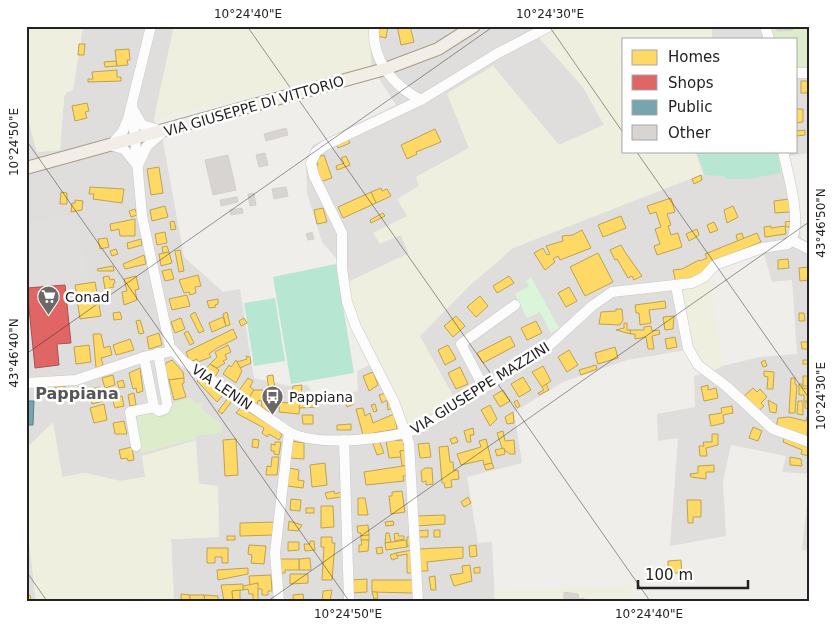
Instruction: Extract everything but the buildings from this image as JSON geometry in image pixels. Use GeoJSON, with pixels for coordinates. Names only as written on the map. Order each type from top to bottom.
{"type":"FeatureCollection","features":[{"type":"Feature","properties":{"kind":"main road","name":"VIA GIUSEPPE DI VITTORIO"},"geometry":{"type":"LineString","coordinates":[[26,168],[385,69],[438,49],[474,26]]}},
{"type":"Feature","properties":{"kind":"street"},"geometry":{"type":"LineString","coordinates":[[137,167],[128,152],[110,145],[123,131],[132,106],[151,26]]}},
{"type":"Feature","properties":{"kind":"street"},"geometry":{"type":"LineString","coordinates":[[374,26],[374,48],[385,69],[403,89],[421,100]]}},
{"type":"Feature","properties":{"kind":"street"},"geometry":{"type":"LineString","coordinates":[[418,601],[412,460],[406,434],[394,402],[356,327],[347,302],[342,269],[342,233],[314,176],[311,163],[316,152],[326,145],[421,100],[498,53],[550,26]]}},
{"type":"Feature","properties":{"kind":"street"},"geometry":{"type":"LineString","coordinates":[[764,26],[769,38]]}},
{"type":"Feature","properties":{"kind":"street"},"geometry":{"type":"LineString","coordinates":[[132,106],[136,117],[142,125],[164,131]]}},
{"type":"Feature","properties":{"kind":"street"},"geometry":{"type":"LineString","coordinates":[[26,383],[76,380],[144,357],[172,351],[168,343],[142,216],[132,106]]}},
{"type":"Feature","properties":{"kind":"street"},"geometry":{"type":"LineString","coordinates":[[137,167],[147,146],[164,131]]}},
{"type":"Feature","properties":{"kind":"street"},"geometry":{"type":"LineString","coordinates":[[783,152],[795,218],[795,232],[791,240],[809,249]]}},
{"type":"Feature","properties":{"kind":"street","name":"VIA GIUSEPPE MAZZINI"},"geometry":{"type":"LineString","coordinates":[[289,432],[305,438],[344,440],[406,434],[422,427],[483,386],[544,350],[592,306],[612,292],[676,286],[698,281],[715,266],[762,248],[784,245],[791,240]]}},
{"type":"Feature","properties":{"kind":"street"},"geometry":{"type":"LineString","coordinates":[[676,286],[688,348],[698,365],[726,386],[773,429],[809,442]]}},
{"type":"Feature","properties":{"kind":"street"},"geometry":{"type":"LineString","coordinates":[[483,386],[462,344],[515,305]]}},
{"type":"Feature","properties":{"kind":"street","name":"VIA LENIN"},"geometry":{"type":"LineString","coordinates":[[172,351],[183,361],[289,432]]}},
{"type":"Feature","properties":{"kind":"street"},"geometry":{"type":"LineString","coordinates":[[136,446],[130,412],[154,408],[159,411],[165,410],[167,404],[158,353]]}},
{"type":"Feature","properties":{"kind":"street"},"geometry":{"type":"LineString","coordinates":[[144,357],[154,408]]}},
{"type":"Feature","properties":{"kind":"street"},"geometry":{"type":"LineString","coordinates":[[279,601],[276,554],[289,432]]}},
{"type":"Feature","properties":{"kind":"street"},"geometry":{"type":"LineString","coordinates":[[344,440],[349,601]]}},
{"type":"Feature","properties":{"kind":"shaded area"},"geometry":{"type":"Polygon","coordinates":[[[83,26],[174,26],[154,119],[163,141],[184,257],[223,292],[240,289],[254,378],[290,386],[308,385],[316,401],[358,391],[357,371],[420,336],[469,286],[513,248],[702,173],[695,152],[798,152],[798,69],[809,69],[809,153],[790,156],[801,238],[809,242],[809,474],[782,472],[786,456],[731,445],[723,482],[726,536],[670,546],[678,438],[658,441],[657,414],[695,407],[694,376],[713,371],[718,367],[760,357],[797,354],[792,280],[772,282],[763,251],[720,268],[701,283],[693,349],[627,360],[563,382],[514,412],[522,463],[467,477],[478,543],[492,542],[495,601],[174,601],[171,539],[218,537],[217,486],[145,477],[120,481],[85,473],[62,477],[53,423],[26,449],[26,111],[37,152],[60,150],[64,97],[67,92],[73,90],[83,26]]]}},
{"type":"Feature","properties":{"kind":"shaded area"},"geometry":{"type":"Polygon","coordinates":[[[369,26],[556,26],[540,38],[583,87],[604,125],[559,145],[493,66],[448,93],[469,148],[416,177],[419,186],[401,235],[409,253],[348,282],[336,258],[322,242],[307,193],[306,162],[313,145],[396,105],[371,66],[369,26]]]}},
{"type":"Feature","properties":{"kind":"shaded area"},"geometry":{"type":"Polygon","coordinates":[[[712,26],[769,26],[773,38],[712,38],[712,26]]]}},
{"type":"Feature","properties":{"kind":"shaded area"},"geometry":{"type":"Polygon","coordinates":[[[77,214],[87,278],[28,286],[26,223],[77,214]]]}},
{"type":"Feature","properties":{"kind":"shaded area"},"geometry":{"type":"Polygon","coordinates":[[[809,484],[809,551],[802,550],[809,484]]]}},
{"type":"Feature","properties":{"kind":"shaded area"},"geometry":{"type":"Polygon","coordinates":[[[26,515],[36,601],[26,601],[26,515]]]}},
{"type":"Feature","properties":{"kind":"green space"},"geometry":{"type":"Polygon","coordinates":[[[26,26],[83,26],[73,90],[67,92],[64,97],[60,150],[37,152],[26,111],[26,26]]]}},
{"type":"Feature","properties":{"kind":"green space"},"geometry":{"type":"Polygon","coordinates":[[[174,26],[369,26],[371,66],[154,119],[174,26]]]}},
{"type":"Feature","properties":{"kind":"green space"},"geometry":{"type":"Polygon","coordinates":[[[556,26],[712,26],[712,38],[622,38],[622,152],[695,152],[703,174],[513,248],[469,286],[420,336],[455,399],[421,423],[406,430],[352,303],[348,282],[409,254],[401,235],[380,244],[373,233],[407,216],[397,199],[419,186],[416,177],[469,148],[447,94],[493,66],[559,145],[604,125],[583,87],[539,38],[556,26]]]}},
{"type":"Feature","properties":{"kind":"green space"},"geometry":{"type":"Polygon","coordinates":[[[769,26],[809,26],[809,69],[798,69],[798,38],[773,38],[769,26]]]}},
{"type":"Feature","properties":{"kind":"green space"},"geometry":{"type":"Polygon","coordinates":[[[696,152],[777,152],[781,173],[748,179],[726,179],[725,176],[705,175],[696,152]]]}},
{"type":"Feature","properties":{"kind":"green space"},"geometry":{"type":"Polygon","coordinates":[[[336,264],[354,373],[291,384],[273,277],[336,264]]]}},
{"type":"Feature","properties":{"kind":"green space"},"geometry":{"type":"Polygon","coordinates":[[[710,276],[722,366],[713,371],[693,349],[680,289],[710,276]]]}},
{"type":"Feature","properties":{"kind":"green space"},"geometry":{"type":"Polygon","coordinates":[[[531,277],[559,328],[551,333],[540,312],[527,318],[515,294],[529,286],[526,281],[531,277]]]}},
{"type":"Feature","properties":{"kind":"green space"},"geometry":{"type":"Polygon","coordinates":[[[275,298],[285,361],[254,366],[244,303],[275,298]]]}},
{"type":"Feature","properties":{"kind":"green space"},"geometry":{"type":"Polygon","coordinates":[[[40,387],[51,387],[51,399],[40,399],[40,387]]]}},
{"type":"Feature","properties":{"kind":"green space"},"geometry":{"type":"Polygon","coordinates":[[[191,398],[195,404],[203,402],[202,409],[222,425],[222,433],[196,436],[196,439],[141,453],[133,415],[149,412],[163,418],[170,411],[169,404],[191,398]]]}},
{"type":"Feature","properties":{"kind":"green space"},"geometry":{"type":"Polygon","coordinates":[[[53,422],[62,477],[85,473],[120,481],[145,477],[142,456],[196,440],[199,485],[218,486],[219,537],[171,539],[174,601],[153,601],[153,594],[137,601],[36,601],[26,515],[26,449],[53,422]]]}},
{"type":"Feature","properties":{"kind":"green space"},"geometry":{"type":"Polygon","coordinates":[[[631,586],[632,601],[495,601],[494,590],[631,586]]]}},
{"type":"Feature","properties":{"kind":"place","name":"Conad"},"geometry":{"type":"Point","coordinates":[49,316]}},
{"type":"Feature","properties":{"kind":"place","name":"Pappiana"},"geometry":{"type":"Point","coordinates":[273,416]}},
{"type":"Feature","properties":{"kind":"district","name":"Pappiana"},"geometry":{"type":"Point","coordinates":[77,393]}}]}
